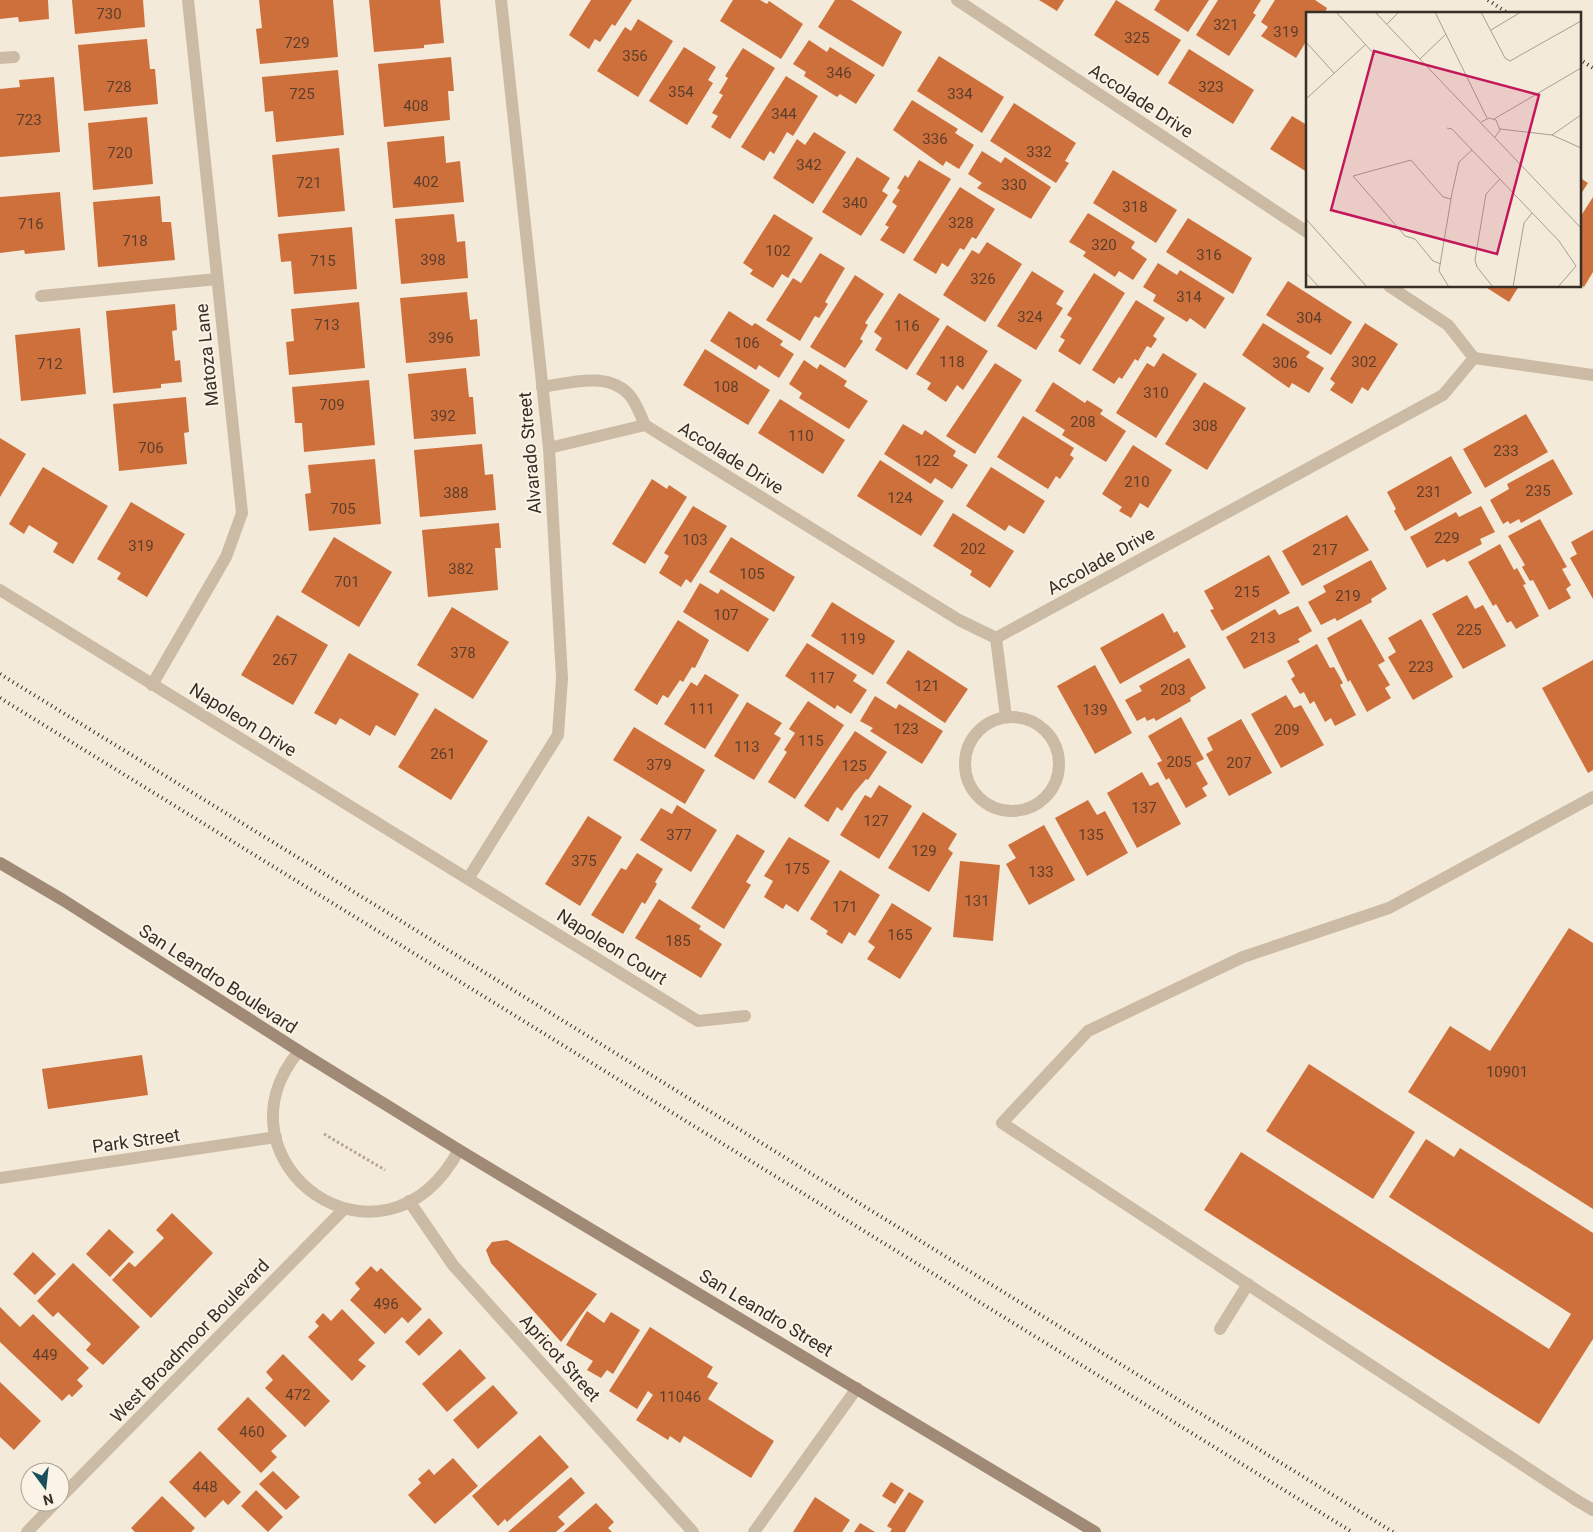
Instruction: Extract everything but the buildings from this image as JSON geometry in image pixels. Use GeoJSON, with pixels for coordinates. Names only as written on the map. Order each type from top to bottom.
{"type":"FeatureCollection","features":[{"type":"Feature","properties":{"kind":"main road","name":"San Leandro Boulevard"},"geometry":{"type":"LineString","coordinates":[[0,863],[63,900],[418,1125]]}},
{"type":"Feature","properties":{"kind":"main road","name":"San Leandro Street"},"geometry":{"type":"LineString","coordinates":[[418,1125],[1095,1532]]}},
{"type":"Feature","properties":{"kind":"street","name":"Matoza Lane"},"geometry":{"type":"LineString","coordinates":[[152,685],[226,557],[242,513],[188,0]]}},
{"type":"Feature","properties":{"kind":"street","name":"Alvarado Street"},"geometry":{"type":"LineString","coordinates":[[468,879],[558,735],[562,678],[549,448],[501,0]]}},
{"type":"Feature","properties":{"kind":"street","name":"Accolade Drive"},"geometry":{"type":"LineString","coordinates":[[957,0],[1306,231]]}},
{"type":"Feature","properties":{"kind":"street"},"geometry":{"type":"LineString","coordinates":[[0,58],[14,57]]}},
{"type":"Feature","properties":{"kind":"street"},"geometry":{"type":"LineString","coordinates":[[41,296],[217,279]]}},
{"type":"Feature","properties":{"kind":"street"},"geometry":{"type":"LineString","coordinates":[[1392,288],[1448,325],[1474,358],[1593,375]]}},
{"type":"Feature","properties":{"kind":"street","name":"Accolade Drive"},"geometry":{"type":"LineString","coordinates":[[542,387],[586,381],[616,384],[631,397],[646,425],[959,620],[996,638],[1443,395],[1474,358]]}},
{"type":"Feature","properties":{"kind":"street"},"geometry":{"type":"LineString","coordinates":[[549,448],[646,425]]}},
{"type":"Feature","properties":{"kind":"street","name":"Napoleon Drive"},"geometry":{"type":"LineString","coordinates":[[0,590],[468,879]]}},
{"type":"Feature","properties":{"kind":"street"},"geometry":{"type":"LineString","coordinates":[[996,638],[1006,718]]}},
{"type":"Feature","properties":{"kind":"street"},"geometry":{"type":"LineString","coordinates":[[998,718],[1006,718],[1029,720],[1042,728],[1052,740],[1058,754],[1059,770],[1054,785],[1045,798],[1032,807],[1017,811],[1001,810],[987,805],[975,794],[967,781],[964,766],[966,750],[973,736],[984,726],[998,718]]}},
{"type":"Feature","properties":{"kind":"street"},"geometry":{"type":"LineString","coordinates":[[1593,797],[1389,908],[1243,957],[1088,1031],[1002,1123],[1593,1510]]}},
{"type":"Feature","properties":{"kind":"street","name":"Napoleon Court"},"geometry":{"type":"LineString","coordinates":[[468,879],[698,1021],[745,1016]]}},
{"type":"Feature","properties":{"kind":"street"},"geometry":{"type":"LineString","coordinates":[[299,1051],[289,1063],[276,1094],[273,1126],[282,1158],[302,1185],[327,1203],[359,1212],[392,1209],[425,1193],[448,1171],[459,1150]]}},
{"type":"Feature","properties":{"kind":"street","name":"Park Street"},"geometry":{"type":"LineString","coordinates":[[0,1178],[276,1137]]}},
{"type":"Feature","properties":{"kind":"street","name":"Apricot Street"},"geometry":{"type":"LineString","coordinates":[[409,1202],[452,1265],[693,1532]]}},
{"type":"Feature","properties":{"kind":"street","name":"West Broadmoor Boulevard"},"geometry":{"type":"LineString","coordinates":[[70,1488],[344,1209]]}},
{"type":"Feature","properties":{"kind":"street"},"geometry":{"type":"LineString","coordinates":[[1220,1328],[1248,1284]]}},
{"type":"Feature","properties":{"kind":"street"},"geometry":{"type":"LineString","coordinates":[[754,1532],[857,1388]]}},
{"type":"Feature","properties":{"kind":"street"},"geometry":{"type":"LineString","coordinates":[[27,1532],[46,1512]]}},
{"type":"Feature","properties":{"kind":"path"},"geometry":{"type":"LineString","coordinates":[[324,1134],[386,1170]]}},
{"type":"Feature","properties":{"kind":"railway"},"geometry":{"type":"LineString","coordinates":[[1488,0],[1506,12]]}},
{"type":"Feature","properties":{"kind":"railway"},"geometry":{"type":"LineString","coordinates":[[1580,60],[1593,68]]}},
{"type":"Feature","properties":{"kind":"railway"},"geometry":{"type":"LineString","coordinates":[[0,674],[1393,1532]]}},
{"type":"Feature","properties":{"kind":"railway"},"geometry":{"type":"LineString","coordinates":[[0,698],[1352,1532]]}}]}
